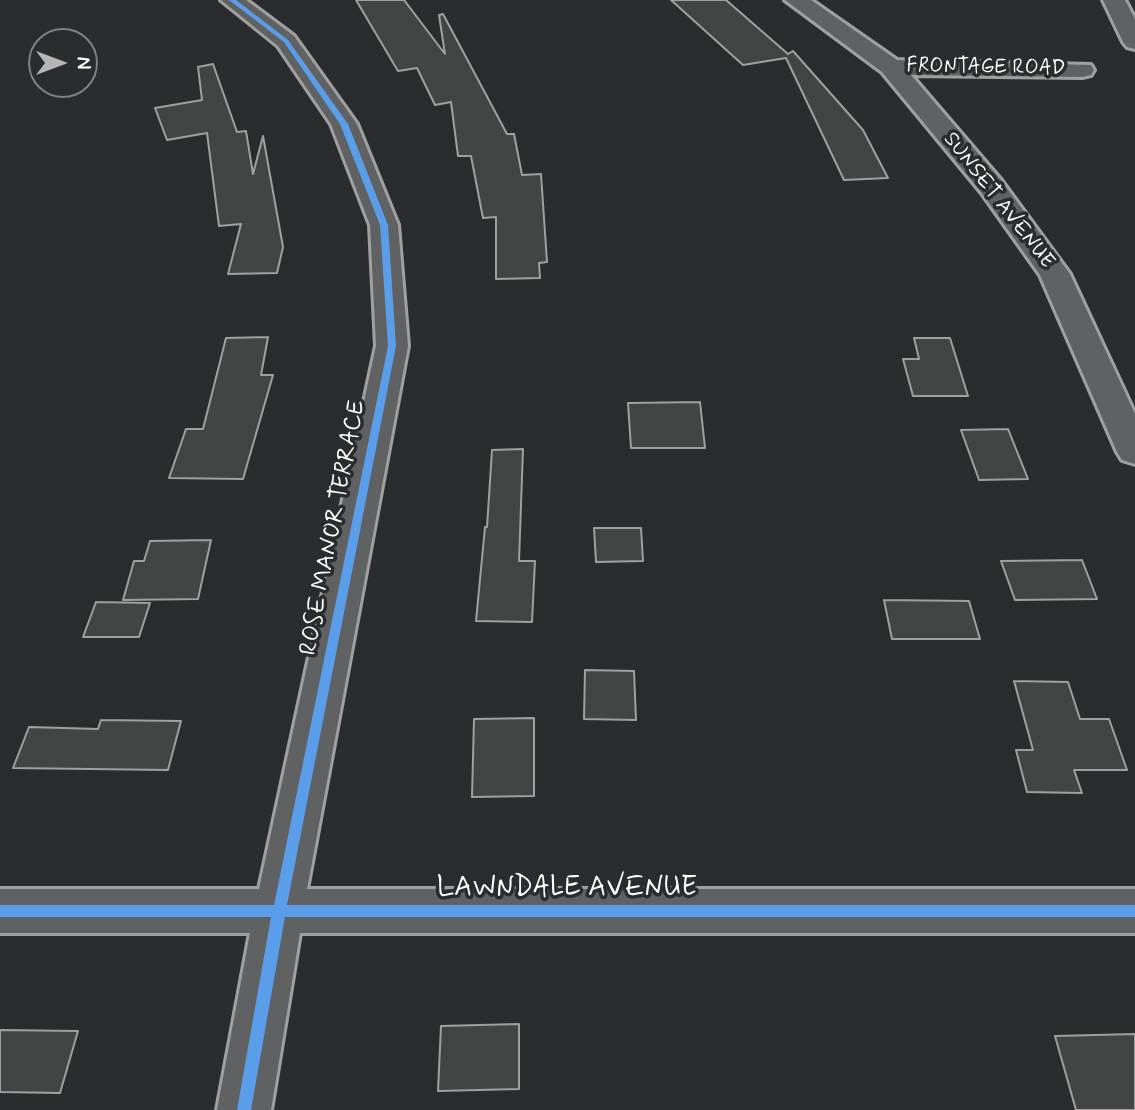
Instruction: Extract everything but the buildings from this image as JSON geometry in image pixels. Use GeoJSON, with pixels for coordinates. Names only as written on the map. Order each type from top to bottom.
{"type":"FeatureCollection","features":[{"type":"Feature","properties":{"kind":"main road","name":"ROSE MANOR TERRACE"},"geometry":{"type":"LineString","coordinates":[[232,0],[286,41],[344,124],[384,225],[392,346],[279,911],[244,1110]]}},
{"type":"Feature","properties":{"kind":"main road","name":"SUNSET AVENUE"},"geometry":{"type":"LineString","coordinates":[[796,0],[891,67],[991,186],[1055,274],[1135,452]]}},
{"type":"Feature","properties":{"kind":"main road"},"geometry":{"type":"LineString","coordinates":[[1114,0],[1135,42]]}},
{"type":"Feature","properties":{"kind":"main road","name":"FRONTAGE ROAD"},"geometry":{"type":"LineString","coordinates":[[891,67],[1082,69]]}},
{"type":"Feature","properties":{"kind":"main road","name":"LAWNDALE AVENUE"},"geometry":{"type":"LineString","coordinates":[[0,911],[1135,911]]}},
{"type":"Feature","properties":{"kind":"cycle path"},"geometry":{"type":"LineString","coordinates":[[232,0],[286,41],[344,124],[384,225],[392,346],[279,911],[244,1110]]}},
{"type":"Feature","properties":{"kind":"cycle path"},"geometry":{"type":"LineString","coordinates":[[0,911],[1135,911]]}}]}
